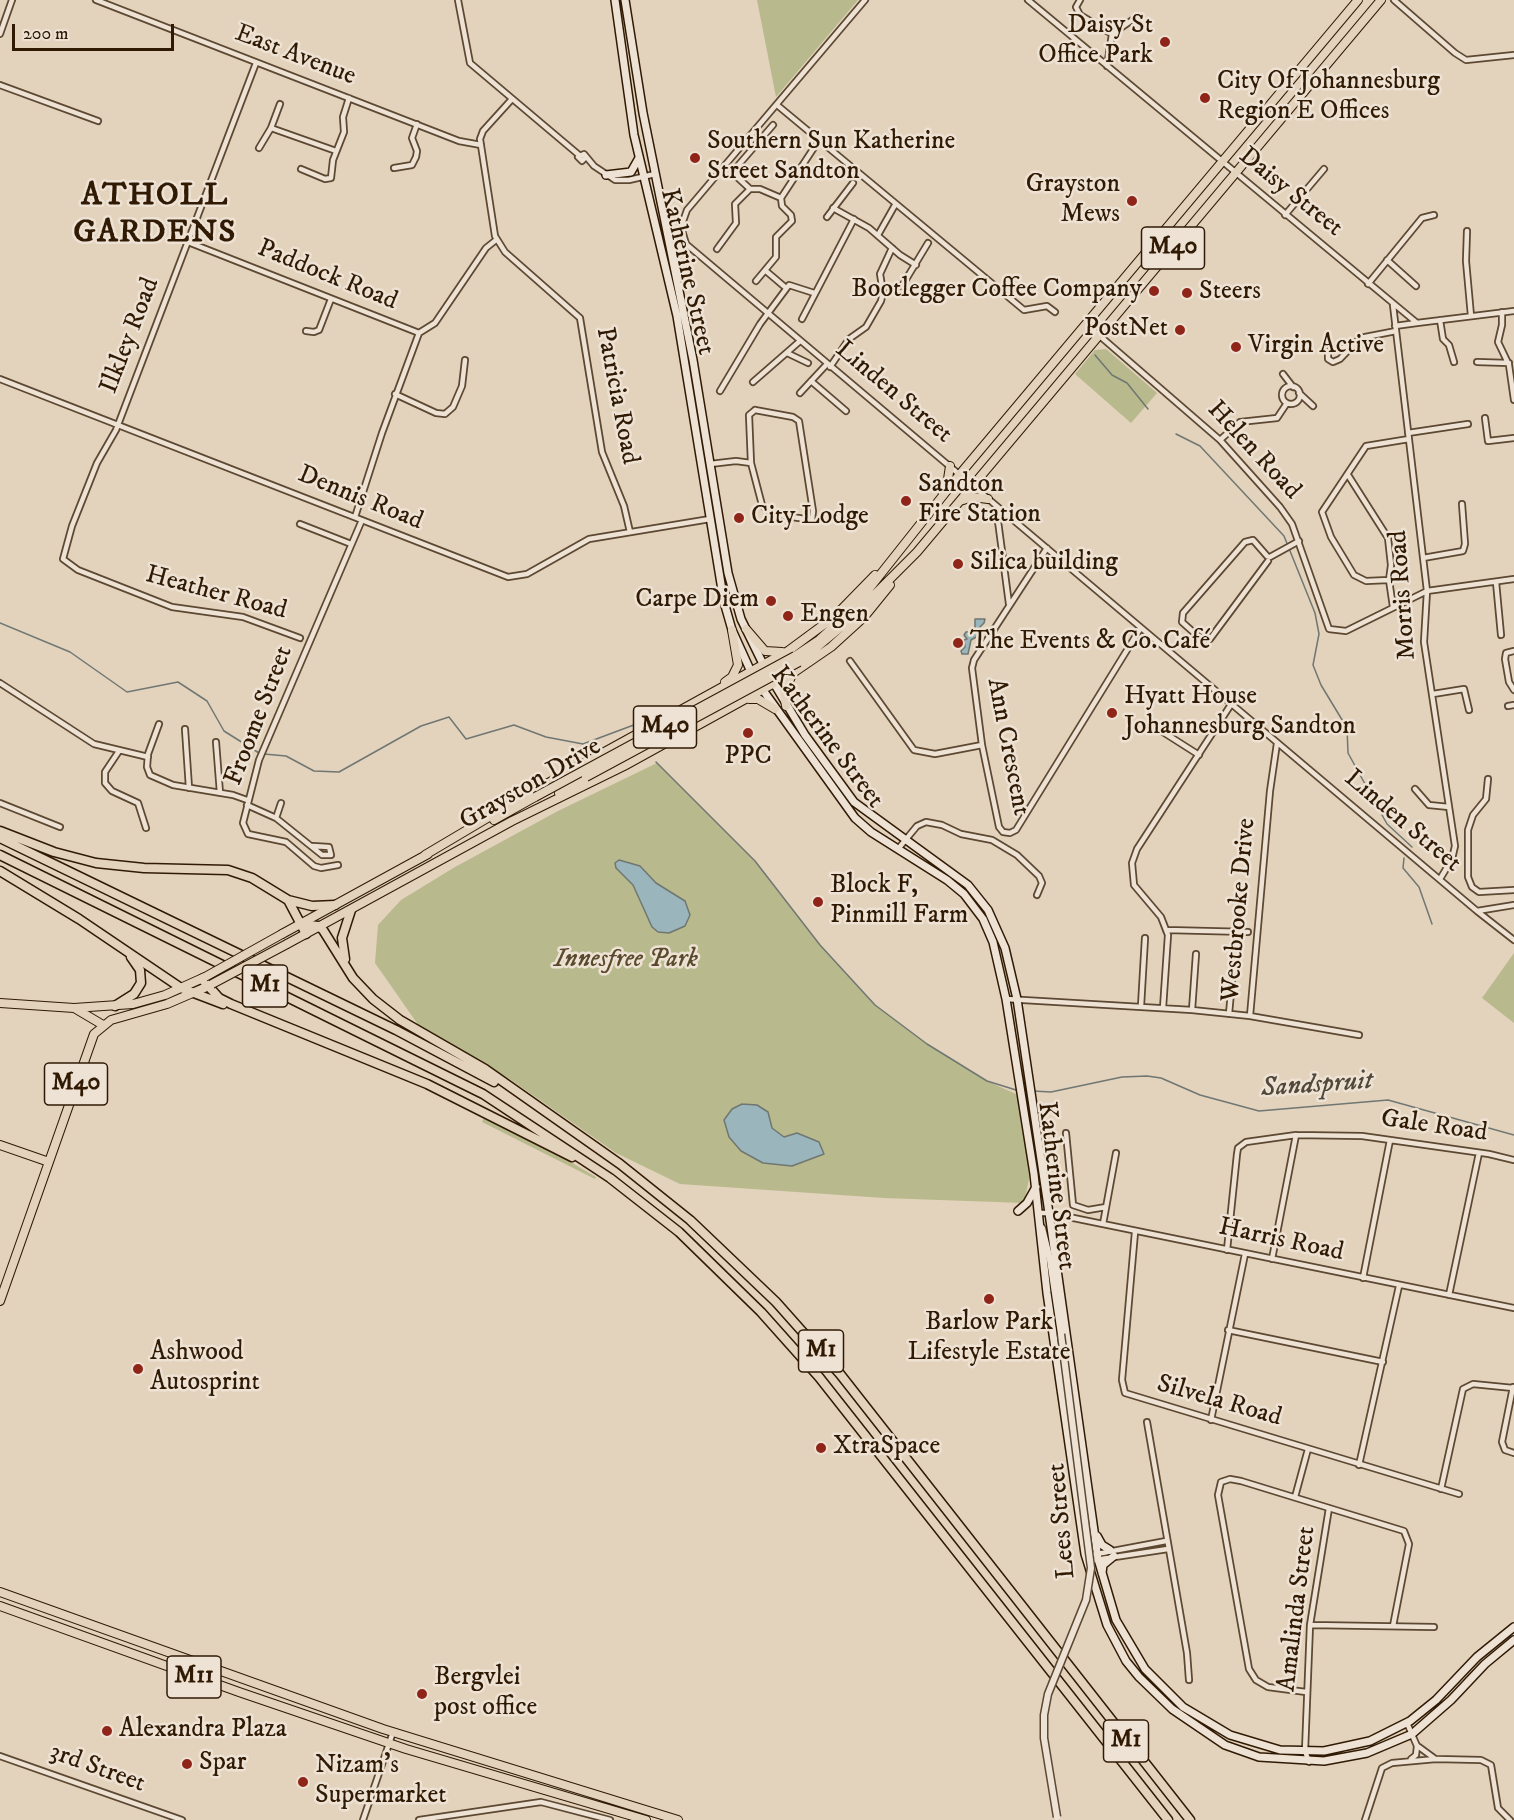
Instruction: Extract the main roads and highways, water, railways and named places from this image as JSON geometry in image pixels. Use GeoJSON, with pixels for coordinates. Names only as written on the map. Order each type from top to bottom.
{"type":"FeatureCollection","features":[{"type":"Feature","properties":{"kind":"highway"},"geometry":{"type":"LineString","coordinates":[[0,831],[54,852],[96,863],[144,868],[228,870],[252,878],[288,900],[312,906],[335,906]]}},
{"type":"Feature","properties":{"kind":"highway","name":"M1"},"geometry":{"type":"LineString","coordinates":[[0,838],[396,1030],[521,1096],[620,1164],[690,1220],[812,1341],[1190,1820]]}},
{"type":"Feature","properties":{"kind":"highway","name":"M1"},"geometry":{"type":"LineString","coordinates":[[0,855],[483,1094],[609,1178],[679,1232],[782,1335],[866,1436],[1168,1820]]}},
{"type":"Feature","properties":{"kind":"highway"},"geometry":{"type":"LineString","coordinates":[[0,871],[126,950],[181,988],[289,1028]]}},
{"type":"Feature","properties":{"kind":"highway"},"geometry":{"type":"LineString","coordinates":[[288,900],[306,934]]}},
{"type":"Feature","properties":{"kind":"highway"},"geometry":{"type":"LineString","coordinates":[[351,910],[342,948],[351,969],[373,999]]}},
{"type":"Feature","properties":{"kind":"highway"},"geometry":{"type":"LineString","coordinates":[[301,924],[320,927],[353,978],[373,999],[400,1020],[485,1069],[521,1096]]}},
{"type":"Feature","properties":{"kind":"highway"},"geometry":{"type":"LineString","coordinates":[[115,1006],[134,994],[141,983],[140,970],[126,950]]}},
{"type":"Feature","properties":{"kind":"highway"},"geometry":{"type":"LineString","coordinates":[[204,978],[219,998],[231,1005],[459,1099],[609,1178]]}},
{"type":"Feature","properties":{"kind":"main road","name":"Katherine Street"},"geometry":{"type":"LineString","coordinates":[[615,0],[639,158],[676,316],[724,602],[732,630],[762,690],[848,810],[871,832],[947,880],[974,906],[993,942],[1006,999],[1036,1186],[1050,1316],[1087,1560],[1099,1605],[1118,1647],[1139,1677],[1155,1694],[1193,1724],[1225,1744],[1259,1757],[1309,1762],[1351,1757],[1412,1734],[1451,1701],[1485,1664],[1514,1640]]}},
{"type":"Feature","properties":{"kind":"main road","name":"Katherine Street"},"geometry":{"type":"LineString","coordinates":[[623,0],[655,174],[677,276],[731,586],[746,629],[786,706],[854,802],[873,818],[950,869],[981,899],[1005,948],[1017,999],[1097,1556],[1122,1635],[1156,1682],[1183,1707],[1214,1727],[1243,1740],[1280,1750],[1324,1751],[1354,1746],[1388,1734],[1407,1723],[1436,1700],[1477,1657],[1514,1627]]}},
{"type":"Feature","properties":{"kind":"main road","name":"Grayston Drive"},"geometry":{"type":"LineString","coordinates":[[103,1025],[122,1016],[158,1007],[194,993],[320,927],[510,822],[586,777],[799,662],[827,640],[864,600],[886,565],[960,474],[1358,0]]}},
{"type":"Feature","properties":{"kind":"main road","name":"Grayston Drive"},"geometry":{"type":"LineString","coordinates":[[115,1006],[155,999],[204,978],[425,855],[795,656],[830,631],[917,552],[1381,0]]}},
{"type":"Feature","properties":{"kind":"main road"},"geometry":{"type":"LineString","coordinates":[[606,175],[631,172],[639,158]]}},
{"type":"Feature","properties":{"kind":"main road"},"geometry":{"type":"LineString","coordinates":[[919,527],[945,487],[950,466]]}},
{"type":"Feature","properties":{"kind":"main road"},"geometry":{"type":"LineString","coordinates":[[959,501],[973,497],[988,499]]}},
{"type":"Feature","properties":{"kind":"main road"},"geometry":{"type":"LineString","coordinates":[[510,822],[624,766],[796,671],[830,648],[864,617],[917,552]]}},
{"type":"Feature","properties":{"kind":"main road"},"geometry":{"type":"LineString","coordinates":[[425,855],[521,798],[788,651],[834,617],[886,565]]}},
{"type":"Feature","properties":{"kind":"main road"},"geometry":{"type":"LineString","coordinates":[[746,629],[765,651],[771,653],[788,651]]}},
{"type":"Feature","properties":{"kind":"main road"},"geometry":{"type":"LineString","coordinates":[[679,712],[725,682],[735,672],[738,658],[732,630]]}},
{"type":"Feature","properties":{"kind":"main road"},"geometry":{"type":"LineString","coordinates":[[786,706],[785,687],[796,671]]}},
{"type":"Feature","properties":{"kind":"main road"},"geometry":{"type":"LineString","coordinates":[[743,700],[758,699],[775,709]]}},
{"type":"Feature","properties":{"kind":"main road","name":"M40"},"geometry":{"type":"LineString","coordinates":[[0,1003],[74,1008],[115,1006]]}},
{"type":"Feature","properties":{"kind":"main road"},"geometry":{"type":"LineString","coordinates":[[74,1008],[103,1025]]}},
{"type":"Feature","properties":{"kind":"main road","name":"M40"},"geometry":{"type":"LineString","coordinates":[[49,1162],[88,1048],[94,1034],[103,1025]]}},
{"type":"Feature","properties":{"kind":"main road"},"geometry":{"type":"LineString","coordinates":[[0,1145],[49,1162],[0,1301]]}},
{"type":"Feature","properties":{"kind":"main road"},"geometry":{"type":"LineString","coordinates":[[1018,1211],[1028,1203],[1036,1186]]}},
{"type":"Feature","properties":{"kind":"main road"},"geometry":{"type":"LineString","coordinates":[[1093,1525],[1100,1543],[1112,1553],[1103,1565],[1102,1575]]}},
{"type":"Feature","properties":{"kind":"main road","name":"M11"},"geometry":{"type":"LineString","coordinates":[[0,1592],[393,1732],[675,1820]]}},
{"type":"Feature","properties":{"kind":"main road","name":"M11"},"geometry":{"type":"LineString","coordinates":[[0,1606],[228,1689],[406,1749],[646,1820]]}},
{"type":"Feature","properties":{"kind":"water"},"geometry":{"type":"Polygon","coordinates":[[[975,619],[985,619],[978,636],[971,640],[968,654],[962,654],[961,651],[965,647],[964,640],[967,639],[964,635],[966,632],[975,631],[975,619]]]}},
{"type":"Feature","properties":{"kind":"water"},"geometry":{"type":"Polygon","coordinates":[[[619,860],[640,866],[656,883],[685,901],[690,915],[685,926],[669,933],[658,932],[652,927],[633,885],[616,868],[615,863],[619,860]]]}},
{"type":"Feature","properties":{"kind":"water"},"geometry":{"type":"Polygon","coordinates":[[[742,1104],[757,1105],[768,1112],[772,1128],[784,1137],[797,1133],[819,1142],[824,1154],[792,1166],[763,1163],[741,1151],[729,1137],[724,1120],[732,1109],[742,1104]]]}},
{"type":"Feature","properties":{"kind":"waterway"},"geometry":{"type":"LineString","coordinates":[[1095,355],[1112,375],[1127,383],[1148,409]]}},
{"type":"Feature","properties":{"kind":"waterway"},"geometry":{"type":"LineString","coordinates":[[1176,434],[1200,446],[1284,536],[1315,613],[1319,634],[1313,665],[1321,685],[1347,728],[1348,753],[1387,824],[1412,847]]}},
{"type":"Feature","properties":{"kind":"waterway"},"geometry":{"type":"LineString","coordinates":[[0,623],[70,652],[127,692],[178,682],[207,701],[224,731],[259,753]]}},
{"type":"Feature","properties":{"kind":"waterway"},"geometry":{"type":"LineString","coordinates":[[264,754],[286,756],[314,771],[339,772],[421,726],[449,717],[466,739],[514,725],[546,737],[583,744],[639,723]]}},
{"type":"Feature","properties":{"kind":"waterway"},"geometry":{"type":"LineString","coordinates":[[656,762],[755,861],[820,945],[875,1005],[927,1044],[987,1081],[1016,1090]]}},
{"type":"Feature","properties":{"kind":"waterway"},"geometry":{"type":"LineString","coordinates":[[1404,858],[1403,868],[1419,887],[1432,924]]}},
{"type":"Feature","properties":{"kind":"waterway","name":"Sandspruit"},"geometry":{"type":"LineString","coordinates":[[1033,1091],[1051,1092],[1122,1077],[1147,1076],[1161,1078],[1200,1095],[1259,1111],[1388,1100],[1514,1135]]}},
{"type":"Feature","properties":{"kind":"place","name":"Daisy St Office Park"},"geometry":{"type":"Point","coordinates":[1165,42]}},
{"type":"Feature","properties":{"kind":"place","name":"City Of Johannesburg Region E Offices"},"geometry":{"type":"Point","coordinates":[1205,98]}},
{"type":"Feature","properties":{"kind":"place","name":"Southern Sun Katherine Street Sandton"},"geometry":{"type":"Point","coordinates":[695,158]}},
{"type":"Feature","properties":{"kind":"place","name":"Grayston Mews"},"geometry":{"type":"Point","coordinates":[1132,201]}},
{"type":"Feature","properties":{"kind":"place","name":"Bootlegger Coffee Company"},"geometry":{"type":"Point","coordinates":[1154,291]}},
{"type":"Feature","properties":{"kind":"place","name":"Steers"},"geometry":{"type":"Point","coordinates":[1187,293]}},
{"type":"Feature","properties":{"kind":"place","name":"PostNet"},"geometry":{"type":"Point","coordinates":[1180,330]}},
{"type":"Feature","properties":{"kind":"place","name":"Virgin Active"},"geometry":{"type":"Point","coordinates":[1236,347]}},
{"type":"Feature","properties":{"kind":"place","name":"Sandton Fire Station"},"geometry":{"type":"Point","coordinates":[906,501]}},
{"type":"Feature","properties":{"kind":"place","name":"City Lodge"},"geometry":{"type":"Point","coordinates":[739,518]}},
{"type":"Feature","properties":{"kind":"place","name":"Silica building"},"geometry":{"type":"Point","coordinates":[958,564]}},
{"type":"Feature","properties":{"kind":"place","name":"Carpe Diem"},"geometry":{"type":"Point","coordinates":[771,601]}},
{"type":"Feature","properties":{"kind":"place","name":"Engen"},"geometry":{"type":"Point","coordinates":[788,616]}},
{"type":"Feature","properties":{"kind":"place","name":"The Events & Co. Café"},"geometry":{"type":"Point","coordinates":[958,643]}},
{"type":"Feature","properties":{"kind":"place","name":"Hyatt House Johannesburg Sandton"},"geometry":{"type":"Point","coordinates":[1112,713]}},
{"type":"Feature","properties":{"kind":"place","name":"PPC"},"geometry":{"type":"Point","coordinates":[748,733]}},
{"type":"Feature","properties":{"kind":"place","name":"Block F, Pinmill Farm"},"geometry":{"type":"Point","coordinates":[818,902]}},
{"type":"Feature","properties":{"kind":"place","name":"Barlow Park Lifestyle Estate"},"geometry":{"type":"Point","coordinates":[989,1299]}},
{"type":"Feature","properties":{"kind":"place","name":"Ashwood Autosprint"},"geometry":{"type":"Point","coordinates":[138,1369]}},
{"type":"Feature","properties":{"kind":"place","name":"XtraSpace"},"geometry":{"type":"Point","coordinates":[821,1448]}},
{"type":"Feature","properties":{"kind":"place","name":"Bergvlei post office"},"geometry":{"type":"Point","coordinates":[422,1694]}},
{"type":"Feature","properties":{"kind":"place","name":"Alexandra Plaza"},"geometry":{"type":"Point","coordinates":[107,1731]}},
{"type":"Feature","properties":{"kind":"place","name":"Spar"},"geometry":{"type":"Point","coordinates":[187,1764]}},
{"type":"Feature","properties":{"kind":"place","name":"Nizam's Supermarket"},"geometry":{"type":"Point","coordinates":[303,1782]}},
{"type":"Feature","properties":{"kind":"district","name":"ATHOLL GARDENS"},"geometry":{"type":"Point","coordinates":[155,216]}},
{"type":"Feature","properties":{"kind":"park label","name":"Innesfree Park"},"geometry":{"type":"Point","coordinates":[626,961]}}]}
